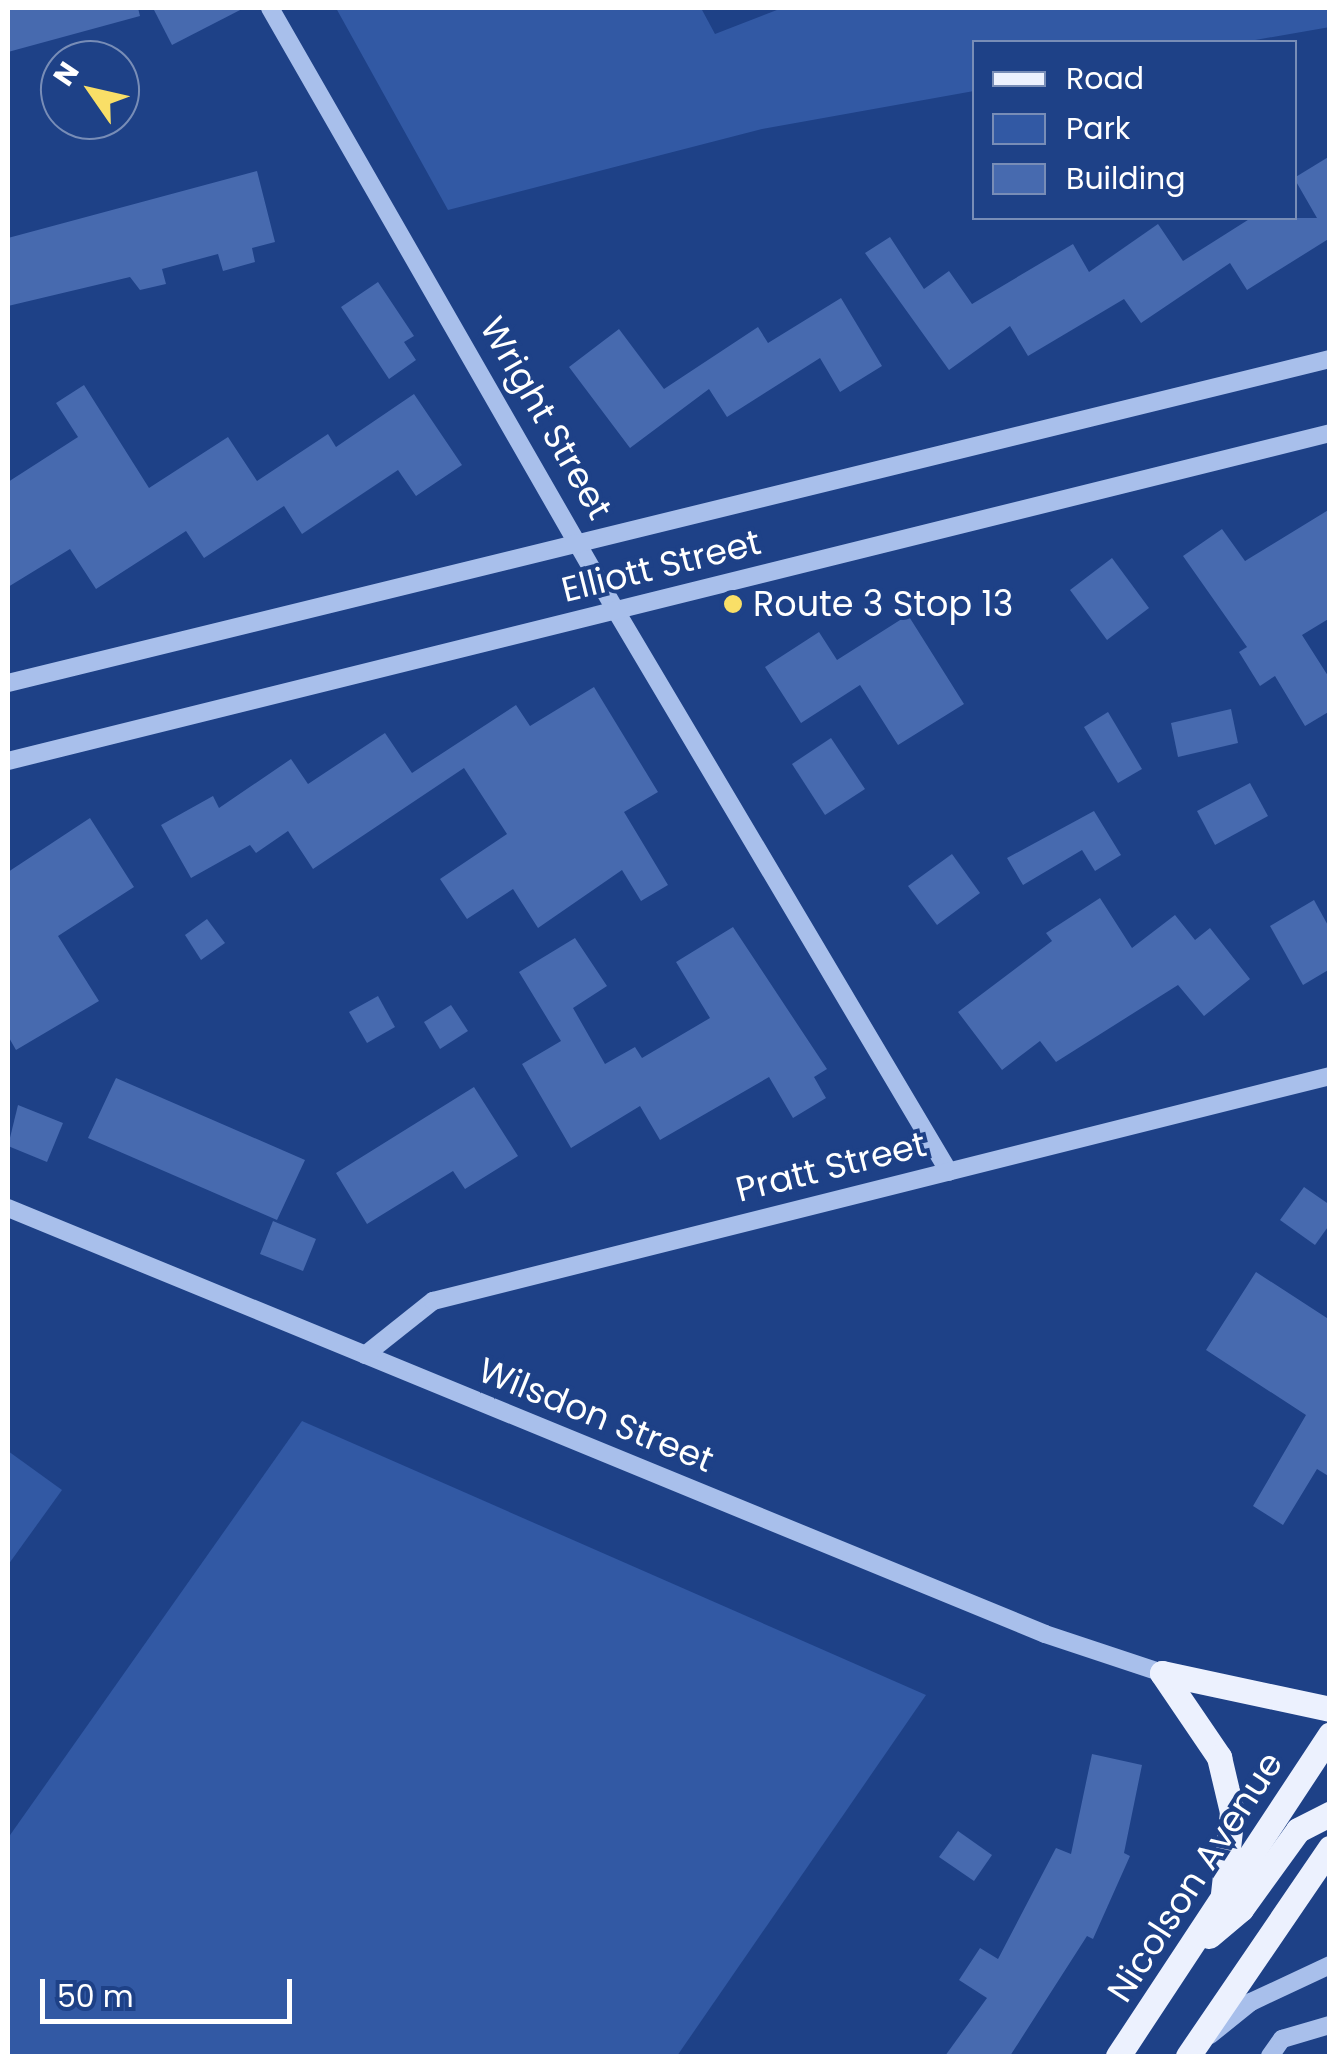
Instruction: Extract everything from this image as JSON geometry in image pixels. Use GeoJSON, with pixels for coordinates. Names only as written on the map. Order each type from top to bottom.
{"type":"FeatureCollection","features":[{"type":"Feature","properties":{"kind":"main road"},"geometry":{"type":"LineString","coordinates":[[1162,1673],[1330,1709]]}},
{"type":"Feature","properties":{"kind":"main road"},"geometry":{"type":"LineString","coordinates":[[1162,1673],[1219,1757],[1232,1812],[1222,1901]]}},
{"type":"Feature","properties":{"kind":"main road","name":"Nicolson Avenue"},"geometry":{"type":"LineString","coordinates":[[1118,2056],[1330,1735]]}},
{"type":"Feature","properties":{"kind":"main road"},"geometry":{"type":"LineString","coordinates":[[1186,1956],[1241,1909],[1298,1830],[1330,1814]]}},
{"type":"Feature","properties":{"kind":"main road"},"geometry":{"type":"LineString","coordinates":[[1192,2051],[1330,1848]]}},
{"type":"Feature","properties":{"kind":"street","name":"Wright Street"},"geometry":{"type":"LineString","coordinates":[[270,8],[616,611],[949,1172]]}},
{"type":"Feature","properties":{"kind":"street","name":"Elliott Street"},"geometry":{"type":"LineString","coordinates":[[8,683],[578,539],[1330,359]]}},
{"type":"Feature","properties":{"kind":"street","name":"Elliott Street"},"geometry":{"type":"LineString","coordinates":[[8,761],[1330,433]]}},
{"type":"Feature","properties":{"kind":"street","name":"Pratt Street"},"geometry":{"type":"LineString","coordinates":[[366,1355],[432,1301],[1330,1076]]}},
{"type":"Feature","properties":{"kind":"street","name":"Wilsdon Street"},"geometry":{"type":"LineString","coordinates":[[8,1208],[1045,1634],[1162,1673]]}},
{"type":"Feature","properties":{"kind":"street"},"geometry":{"type":"LineString","coordinates":[[1192,2051],[1250,2002],[1330,1965]]}},
{"type":"Feature","properties":{"kind":"street"},"geometry":{"type":"LineString","coordinates":[[1270,2056],[1282,2039],[1330,2025]]}},
{"type":"Feature","properties":{"kind":"green space"},"geometry":{"type":"Polygon","coordinates":[[[336,8],[701,8],[715,34],[782,8],[1329,8],[1330,27],[1255,40],[972,40],[972,91],[762,129],[448,210],[336,8]]]}},
{"type":"Feature","properties":{"kind":"green space"},"geometry":{"type":"Polygon","coordinates":[[[302,1421],[926,1695],[677,2056],[8,2056],[8,1838],[302,1421]]]}},
{"type":"Feature","properties":{"kind":"green space"},"geometry":{"type":"Polygon","coordinates":[[[8,1451],[62,1490],[8,1565],[8,1451]]]}},
{"type":"Feature","properties":{"kind":"building"},"geometry":{"type":"Polygon","coordinates":[[[8,8],[138,8],[140,16],[40,40],[40,43],[8,52],[8,8]]]}},
{"type":"Feature","properties":{"kind":"building"},"geometry":{"type":"Polygon","coordinates":[[[153,8],[244,8],[172,45],[153,8]]]}},
{"type":"Feature","properties":{"kind":"building"},"geometry":{"type":"Polygon","coordinates":[[[1330,156],[1330,238],[1247,290],[1230,263],[1141,323],[1124,299],[1028,356],[1010,326],[949,370],[865,253],[890,237],[924,289],[949,271],[972,304],[1073,244],[1089,272],[1158,224],[1183,261],[1248,220],[1317,218],[1297,183],[1297,176],[1330,156]]]}},
{"type":"Feature","properties":{"kind":"building"},"geometry":{"type":"Polygon","coordinates":[[[257,171],[275,242],[252,248],[255,262],[223,271],[218,254],[162,269],[166,284],[140,290],[130,277],[8,306],[8,238],[257,171]]]}},
{"type":"Feature","properties":{"kind":"building"},"geometry":{"type":"Polygon","coordinates":[[[378,282],[414,336],[404,342],[416,360],[389,379],[341,307],[378,282]]]}},
{"type":"Feature","properties":{"kind":"building"},"geometry":{"type":"Polygon","coordinates":[[[841,298],[882,366],[840,392],[820,358],[727,417],[709,389],[630,448],[569,367],[619,329],[664,389],[758,327],[768,343],[841,298]]]}},
{"type":"Feature","properties":{"kind":"building"},"geometry":{"type":"Polygon","coordinates":[[[84,385],[149,488],[228,437],[257,481],[328,434],[336,447],[414,394],[462,465],[416,496],[398,470],[302,534],[284,506],[204,558],[186,531],[96,589],[70,549],[8,587],[8,482],[78,437],[56,403],[84,385]]]}},
{"type":"Feature","properties":{"kind":"building"},"geometry":{"type":"Polygon","coordinates":[[[1330,509],[1330,618],[1302,635],[1330,679],[1330,711],[1305,726],[1275,676],[1260,686],[1239,652],[1247,647],[1183,556],[1222,529],[1245,561],[1330,509]]]}},
{"type":"Feature","properties":{"kind":"building"},"geometry":{"type":"Polygon","coordinates":[[[1112,558],[1149,608],[1107,640],[1070,590],[1112,558]]]}},
{"type":"Feature","properties":{"kind":"building"},"geometry":{"type":"Polygon","coordinates":[[[908,615],[964,704],[898,745],[860,685],[801,723],[765,667],[819,632],[837,660],[908,615]]]}},
{"type":"Feature","properties":{"kind":"building"},"geometry":{"type":"Polygon","coordinates":[[[594,687],[658,792],[624,812],[668,885],[641,901],[622,870],[538,928],[513,889],[467,919],[440,879],[507,834],[464,768],[313,869],[288,831],[256,853],[250,845],[191,878],[161,825],[213,796],[219,808],[291,759],[308,784],[385,733],[412,773],[516,705],[530,726],[594,687]]]}},
{"type":"Feature","properties":{"kind":"building"},"geometry":{"type":"Polygon","coordinates":[[[1231,709],[1238,743],[1178,757],[1171,723],[1231,709]]]}},
{"type":"Feature","properties":{"kind":"building"},"geometry":{"type":"Polygon","coordinates":[[[1108,712],[1142,769],[1118,783],[1084,727],[1108,712]]]}},
{"type":"Feature","properties":{"kind":"building"},"geometry":{"type":"Polygon","coordinates":[[[831,738],[865,789],[825,815],[792,764],[831,738]]]}},
{"type":"Feature","properties":{"kind":"building"},"geometry":{"type":"Polygon","coordinates":[[[1250,783],[1268,816],[1215,845],[1197,811],[1250,783]]]}},
{"type":"Feature","properties":{"kind":"building"},"geometry":{"type":"Polygon","coordinates":[[[1094,811],[1121,855],[1095,871],[1082,850],[1023,885],[1007,858],[1094,811]]]}},
{"type":"Feature","properties":{"kind":"building"},"geometry":{"type":"Polygon","coordinates":[[[90,818],[134,887],[58,936],[99,1001],[16,1050],[8,1036],[8,872],[90,818]]]}},
{"type":"Feature","properties":{"kind":"building"},"geometry":{"type":"Polygon","coordinates":[[[952,854],[980,893],[937,925],[908,886],[952,854]]]}},
{"type":"Feature","properties":{"kind":"building"},"geometry":{"type":"Polygon","coordinates":[[[1100,898],[1132,948],[1175,915],[1195,940],[1210,928],[1250,979],[1204,1016],[1178,985],[1056,1062],[1040,1041],[1002,1070],[958,1012],[1052,941],[1046,933],[1100,898]]]}},
{"type":"Feature","properties":{"kind":"building"},"geometry":{"type":"Polygon","coordinates":[[[1314,900],[1330,929],[1330,969],[1303,985],[1270,926],[1314,900]]]}},
{"type":"Feature","properties":{"kind":"building"},"geometry":{"type":"Polygon","coordinates":[[[207,919],[225,943],[201,960],[185,935],[207,919]]]}},
{"type":"Feature","properties":{"kind":"building"},"geometry":{"type":"Polygon","coordinates":[[[733,927],[827,1069],[814,1077],[826,1098],[793,1118],[769,1077],[660,1140],[640,1106],[571,1148],[522,1064],[561,1041],[519,972],[575,938],[607,986],[573,1008],[605,1064],[635,1047],[642,1058],[710,1018],[676,962],[733,927]]]}},
{"type":"Feature","properties":{"kind":"building"},"geometry":{"type":"Polygon","coordinates":[[[378,996],[395,1027],[367,1043],[349,1012],[378,996]]]}},
{"type":"Feature","properties":{"kind":"building"},"geometry":{"type":"Polygon","coordinates":[[[451,1005],[468,1031],[440,1049],[424,1022],[451,1005]]]}},
{"type":"Feature","properties":{"kind":"building"},"geometry":{"type":"Polygon","coordinates":[[[116,1078],[305,1160],[277,1220],[88,1138],[116,1078]]]}},
{"type":"Feature","properties":{"kind":"building"},"geometry":{"type":"Polygon","coordinates":[[[474,1087],[518,1156],[465,1189],[453,1171],[367,1224],[336,1173],[474,1087]]]}},
{"type":"Feature","properties":{"kind":"building"},"geometry":{"type":"Polygon","coordinates":[[[18,1105],[63,1123],[47,1162],[8,1146],[18,1105]]]}},
{"type":"Feature","properties":{"kind":"building"},"geometry":{"type":"Polygon","coordinates":[[[1304,1187],[1330,1205],[1330,1224],[1315,1245],[1280,1220],[1304,1187]]]}},
{"type":"Feature","properties":{"kind":"building"},"geometry":{"type":"Polygon","coordinates":[[[273,1221],[316,1239],[303,1271],[260,1254],[273,1221]]]}},
{"type":"Feature","properties":{"kind":"building"},"geometry":{"type":"Polygon","coordinates":[[[1256,1272],[1330,1320],[1330,1477],[1317,1469],[1283,1525],[1253,1506],[1306,1415],[1206,1350],[1256,1272]]]}},
{"type":"Feature","properties":{"kind":"building"},"geometry":{"type":"Polygon","coordinates":[[[1092,1754],[1142,1765],[1124,1853],[1130,1856],[1093,1939],[1087,1936],[1010,2056],[945,2056],[987,1998],[959,1980],[980,1948],[998,1959],[1056,1848],[1071,1854],[1092,1754]]]}},
{"type":"Feature","properties":{"kind":"building"},"geometry":{"type":"Polygon","coordinates":[[[958,1831],[992,1855],[974,1881],[939,1857],[958,1831]]]}},
{"type":"Feature","properties":{"kind":"place","name":"Route 3 Stop 13"},"geometry":{"type":"Point","coordinates":[733,604]}}]}
